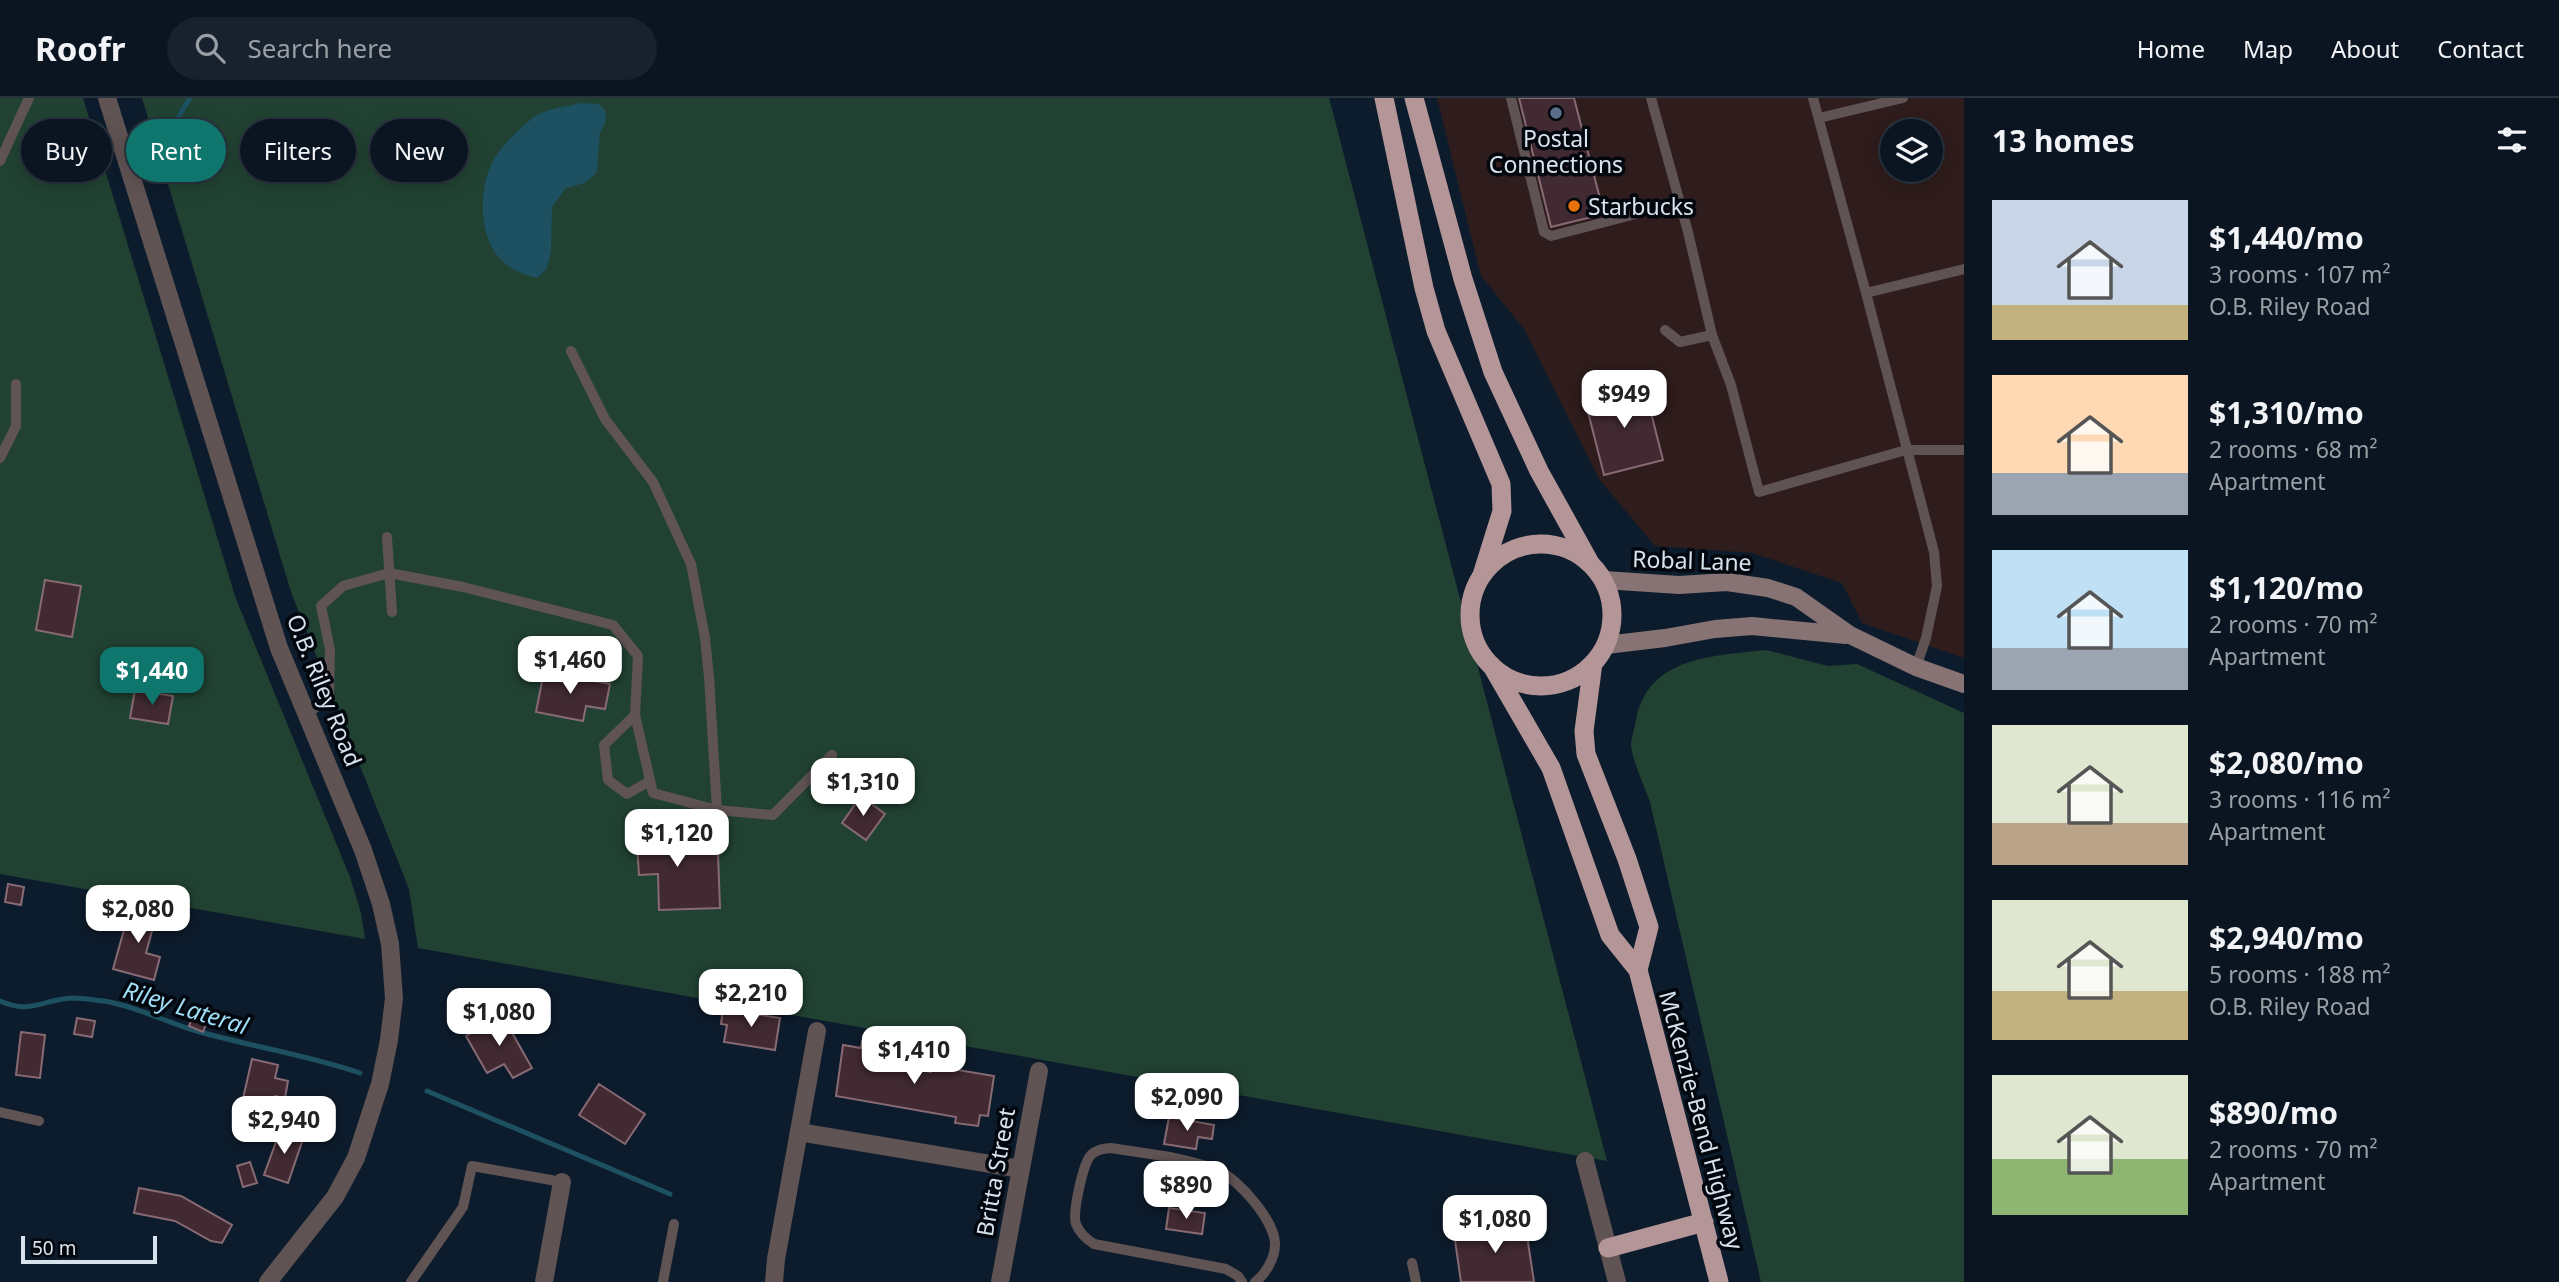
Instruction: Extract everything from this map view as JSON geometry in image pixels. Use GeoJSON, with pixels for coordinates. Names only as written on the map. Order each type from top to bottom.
{"type":"FeatureCollection","features":[{"type":"Feature","properties":{"kind":"highway"},"geometry":{"type":"LineString","coordinates":[[1384,98],[1424,288],[1436,331],[1501,484],[1502,511],[1472,598],[1471,622],[1478,646],[1492,666],[1511,679],[1532,685],[1554,684],[1575,677],[1593,663],[1606,645],[1612,624],[1612,601],[1604,580],[1590,563],[1539,471],[1493,372],[1463,279],[1414,98]]}},
{"type":"Feature","properties":{"kind":"highway"},"geometry":{"type":"LineString","coordinates":[[1482,575],[1499,557],[1521,546],[1546,544],[1570,549],[1590,563]]}},
{"type":"Feature","properties":{"kind":"highway","name":"McKenzie-Bend Highway"},"geometry":{"type":"LineString","coordinates":[[1593,663],[1584,731],[1586,754],[1627,859],[1649,927],[1638,970]]}},
{"type":"Feature","properties":{"kind":"highway","name":"McKenzie-Bend Highway"},"geometry":{"type":"LineString","coordinates":[[1492,666],[1551,768],[1610,935],[1638,970],[1719,1282]]}},
{"type":"Feature","properties":{"kind":"highway"},"geometry":{"type":"LineString","coordinates":[[1608,1248],[1704,1222]]}},
{"type":"Feature","properties":{"kind":"main road","name":"Robal Lane"},"geometry":{"type":"LineString","coordinates":[[1604,580],[1679,585],[1727,582],[1768,588],[1796,597],[1850,635],[1916,667],[1964,684]]}},
{"type":"Feature","properties":{"kind":"main road","name":"Robal Lane"},"geometry":{"type":"LineString","coordinates":[[1606,645],[1752,626],[1850,635]]}},
{"type":"Feature","properties":{"kind":"street","name":"O.B. Riley Road"},"geometry":{"type":"LineString","coordinates":[[107,98],[279,648],[363,850],[381,904],[390,944],[394,998],[390,1040],[380,1084],[356,1158],[335,1197],[268,1282]]}},
{"type":"Feature","properties":{"kind":"street"},"geometry":{"type":"LineString","coordinates":[[774,1282],[817,1031]]}},
{"type":"Feature","properties":{"kind":"street","name":"Britta Street"},"geometry":{"type":"LineString","coordinates":[[1000,1282],[1039,1071]]}},
{"type":"Feature","properties":{"kind":"street"},"geometry":{"type":"LineString","coordinates":[[799,1132],[1020,1169]]}},
{"type":"Feature","properties":{"kind":"street"},"geometry":{"type":"LineString","coordinates":[[1585,1161],[1617,1282]]}},
{"type":"Feature","properties":{"kind":"street"},"geometry":{"type":"LineString","coordinates":[[544,1282],[562,1182]]}},
{"type":"Feature","properties":{"kind":"lane"},"geometry":{"type":"LineString","coordinates":[[0,161],[29,98]]}},
{"type":"Feature","properties":{"kind":"lane"},"geometry":{"type":"LineString","coordinates":[[1511,98],[1544,232],[1551,236],[1636,214]]}},
{"type":"Feature","properties":{"kind":"lane"},"geometry":{"type":"LineString","coordinates":[[1651,98],[1688,232],[1712,335],[1731,384],[1759,492],[1906,450],[1964,450]]}},
{"type":"Feature","properties":{"kind":"lane"},"geometry":{"type":"LineString","coordinates":[[1814,98],[1934,552],[1937,586],[1926,638],[1916,667]]}},
{"type":"Feature","properties":{"kind":"lane"},"geometry":{"type":"LineString","coordinates":[[1819,118],[1903,98]]}},
{"type":"Feature","properties":{"kind":"lane"},"geometry":{"type":"LineString","coordinates":[[1866,293],[1964,269]]}},
{"type":"Feature","properties":{"kind":"lane"},"geometry":{"type":"LineString","coordinates":[[1665,330],[1680,342],[1712,335]]}},
{"type":"Feature","properties":{"kind":"lane"},"geometry":{"type":"LineString","coordinates":[[571,351],[605,419],[653,482],[691,564],[705,638],[717,810]]}},
{"type":"Feature","properties":{"kind":"lane"},"geometry":{"type":"LineString","coordinates":[[0,458],[16,426],[16,384]]}},
{"type":"Feature","properties":{"kind":"lane"},"geometry":{"type":"LineString","coordinates":[[387,537],[393,612]]}},
{"type":"Feature","properties":{"kind":"lane"},"geometry":{"type":"LineString","coordinates":[[307,714],[329,697],[330,649],[321,607],[343,586],[389,573],[463,587],[613,625],[638,656],[635,715],[653,793],[717,810],[773,815],[832,755]]}},
{"type":"Feature","properties":{"kind":"lane"},"geometry":{"type":"LineString","coordinates":[[635,715],[604,745],[608,780],[626,794],[650,781]]}},
{"type":"Feature","properties":{"kind":"lane"},"geometry":{"type":"LineString","coordinates":[[0,1112],[39,1121]]}},
{"type":"Feature","properties":{"kind":"lane"},"geometry":{"type":"LineString","coordinates":[[1242,1282],[1238,1276],[1226,1269],[1094,1244],[1083,1236],[1074,1216],[1085,1164],[1091,1155],[1101,1149],[1111,1148],[1203,1165],[1221,1172],[1255,1203],[1276,1243],[1273,1257],[1261,1278],[1255,1282]]}},
{"type":"Feature","properties":{"kind":"lane"},"geometry":{"type":"LineString","coordinates":[[411,1282],[463,1207],[472,1166],[562,1182]]}},
{"type":"Feature","properties":{"kind":"lane"},"geometry":{"type":"LineString","coordinates":[[663,1282],[674,1224]]}},
{"type":"Feature","properties":{"kind":"lane"},"geometry":{"type":"LineString","coordinates":[[1412,1263],[1416,1282]]}},
{"type":"Feature","properties":{"kind":"shaded area"},"geometry":{"type":"Polygon","coordinates":[[[1437,98],[1964,98],[1964,658],[1862,623],[1842,583],[1752,553],[1655,546],[1599,479],[1524,329],[1481,276],[1437,98]]]}},
{"type":"Feature","properties":{"kind":"green space"},"geometry":{"type":"Polygon","coordinates":[[[0,98],[83,98],[89,119],[21,119],[21,182],[109,182],[236,599],[350,877],[361,913],[365,939],[0,874],[0,98]]]}},
{"type":"Feature","properties":{"kind":"green space"},"geometry":{"type":"Polygon","coordinates":[[[142,98],[1329,98],[1607,1161],[418,948],[409,889],[291,592],[167,182],[226,182],[226,119],[148,119],[142,98]]]}},
{"type":"Feature","properties":{"kind":"green space"},"geometry":{"type":"Polygon","coordinates":[[[1766,650],[1828,666],[1857,664],[1964,713],[1964,1282],[1761,1282],[1650,802],[1631,746],[1643,699],[1654,683],[1669,671],[1705,658],[1766,650]]]}},
{"type":"Feature","properties":{"kind":"water"},"geometry":{"type":"Polygon","coordinates":[[[580,103],[599,104],[606,112],[605,124],[600,132],[597,172],[585,183],[566,188],[552,207],[551,251],[547,268],[537,278],[506,264],[493,249],[483,215],[484,189],[491,166],[500,151],[534,117],[580,103]]]}},
{"type":"Feature","properties":{"kind":"building"},"geometry":{"type":"Polygon","coordinates":[[[1519,98],[1574,98],[1604,214],[1551,227],[1519,98]]]}},
{"type":"Feature","properties":{"kind":"building"},"geometry":{"type":"Polygon","coordinates":[[[1644,385],[1663,460],[1604,475],[1585,400],[1644,385]]]}},
{"type":"Feature","properties":{"kind":"building"},"geometry":{"type":"Polygon","coordinates":[[[45,580],[81,586],[72,637],[36,630],[45,580]]]}},
{"type":"Feature","properties":{"kind":"building"},"geometry":{"type":"Polygon","coordinates":[[[544,671],[610,684],[605,709],[586,706],[583,721],[536,712],[544,671]]]}},
{"type":"Feature","properties":{"kind":"building"},"geometry":{"type":"Polygon","coordinates":[[[135,690],[173,696],[168,724],[130,718],[135,690]]]}},
{"type":"Feature","properties":{"kind":"building"},"geometry":{"type":"Polygon","coordinates":[[[861,796],[885,814],[866,840],[842,823],[861,796]]]}},
{"type":"Feature","properties":{"kind":"building"},"geometry":{"type":"Polygon","coordinates":[[[662,813],[664,854],[718,853],[720,908],[659,910],[658,874],[639,875],[635,814],[662,813]]]}},
{"type":"Feature","properties":{"kind":"building"},"geometry":{"type":"Polygon","coordinates":[[[8,884],[24,887],[21,905],[5,902],[8,884]]]}},
{"type":"Feature","properties":{"kind":"building"},"geometry":{"type":"Polygon","coordinates":[[[131,905],[157,913],[146,953],[160,957],[154,980],[113,969],[131,905]]]}},
{"type":"Feature","properties":{"kind":"building"},"geometry":{"type":"Polygon","coordinates":[[[195,1009],[210,1014],[203,1032],[189,1026],[195,1009]]]}},
{"type":"Feature","properties":{"kind":"building"},"geometry":{"type":"Polygon","coordinates":[[[723,1009],[780,1018],[775,1050],[724,1042],[727,1025],[721,1024],[723,1009]]]}},
{"type":"Feature","properties":{"kind":"building"},"geometry":{"type":"Polygon","coordinates":[[[502,1015],[532,1068],[513,1078],[504,1064],[487,1073],[466,1036],[502,1015]]]}},
{"type":"Feature","properties":{"kind":"building"},"geometry":{"type":"Polygon","coordinates":[[[77,1018],[95,1021],[92,1037],[74,1034],[77,1018]]]}},
{"type":"Feature","properties":{"kind":"building"},"geometry":{"type":"Polygon","coordinates":[[[21,1032],[45,1035],[40,1078],[16,1075],[21,1032]]]}},
{"type":"Feature","properties":{"kind":"building"},"geometry":{"type":"Polygon","coordinates":[[[862,1041],[876,1044],[875,1054],[895,1058],[893,1065],[931,1072],[932,1063],[994,1076],[988,1116],[980,1115],[978,1126],[955,1123],[956,1117],[836,1096],[843,1045],[861,1048],[862,1041]]]}},
{"type":"Feature","properties":{"kind":"building"},"geometry":{"type":"Polygon","coordinates":[[[252,1059],[278,1065],[275,1078],[288,1081],[285,1098],[275,1096],[272,1110],[242,1103],[252,1059]]]}},
{"type":"Feature","properties":{"kind":"building"},"geometry":{"type":"Polygon","coordinates":[[[599,1084],[645,1114],[625,1144],[579,1115],[599,1084]]]}},
{"type":"Feature","properties":{"kind":"building"},"geometry":{"type":"Polygon","coordinates":[[[1169,1117],[1214,1125],[1212,1139],[1198,1137],[1196,1149],[1164,1144],[1169,1117]]]}},
{"type":"Feature","properties":{"kind":"building"},"geometry":{"type":"Polygon","coordinates":[[[281,1128],[304,1136],[288,1183],[264,1175],[281,1128]]]}},
{"type":"Feature","properties":{"kind":"building"},"geometry":{"type":"Polygon","coordinates":[[[250,1162],[257,1183],[243,1187],[237,1166],[250,1162]]]}},
{"type":"Feature","properties":{"kind":"building"},"geometry":{"type":"Polygon","coordinates":[[[139,1188],[181,1196],[232,1225],[222,1243],[211,1241],[175,1221],[134,1213],[139,1188]]]}},
{"type":"Feature","properties":{"kind":"building"},"geometry":{"type":"Polygon","coordinates":[[[1169,1208],[1205,1213],[1202,1234],[1166,1229],[1169,1208]]]}},
{"type":"Feature","properties":{"kind":"building"},"geometry":{"type":"Polygon","coordinates":[[[1525,1222],[1534,1282],[1461,1282],[1454,1233],[1525,1222]]]}},
{"type":"Feature","properties":{"kind":"waterway"},"geometry":{"type":"LineString","coordinates":[[177,119],[190,98]]}},
{"type":"Feature","properties":{"kind":"waterway","name":"Riley Lateral"},"geometry":{"type":"LineString","coordinates":[[0,1001],[20,1007],[72,998],[115,1003],[190,1029],[360,1073]]}},
{"type":"Feature","properties":{"kind":"waterway","name":"Riley Lateral"},"geometry":{"type":"LineString","coordinates":[[427,1091],[670,1194]]}},
{"type":"Feature","properties":{"kind":"place","name":"Postal Connections"},"geometry":{"type":"Point","coordinates":[1556,113]}},
{"type":"Feature","properties":{"kind":"place","name":"Starbucks"},"geometry":{"type":"Point","coordinates":[1574,206]}}]}
